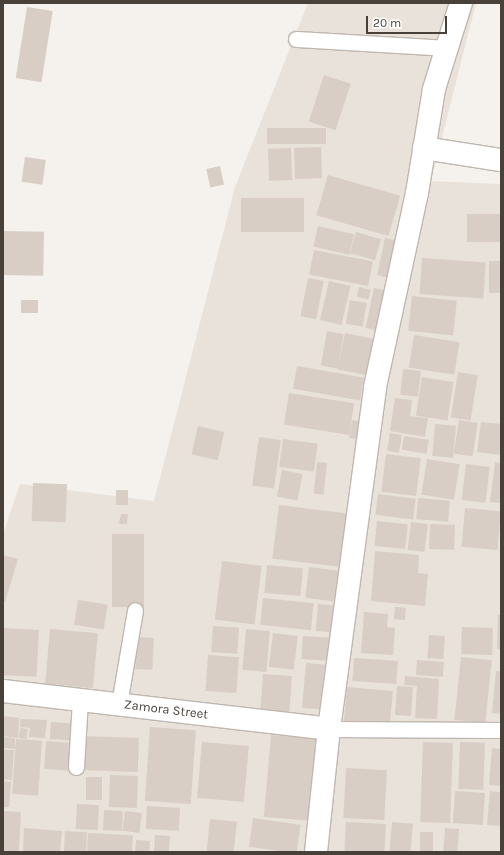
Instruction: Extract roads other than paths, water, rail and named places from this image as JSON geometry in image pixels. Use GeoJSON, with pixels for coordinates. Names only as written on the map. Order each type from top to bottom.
{"type":"FeatureCollection","features":[{"type":"Feature","properties":{"kind":"street"},"geometry":{"type":"LineString","coordinates":[[316,852],[329,729],[374,387],[417,194],[434,89],[461,3]]}},
{"type":"Feature","properties":{"kind":"street"},"geometry":{"type":"LineString","coordinates":[[424,148],[501,160]]}},
{"type":"Feature","properties":{"kind":"street","name":"Zamora Street"},"geometry":{"type":"LineString","coordinates":[[3,691],[329,729]]}},
{"type":"Feature","properties":{"kind":"lane"},"geometry":{"type":"LineString","coordinates":[[296,39],[448,48]]}},
{"type":"Feature","properties":{"kind":"lane"},"geometry":{"type":"LineString","coordinates":[[119,704],[135,610]]}},
{"type":"Feature","properties":{"kind":"lane"},"geometry":{"type":"LineString","coordinates":[[76,767],[80,700]]}},
{"type":"Feature","properties":{"kind":"lane"},"geometry":{"type":"LineString","coordinates":[[329,729],[501,730]]}}]}
